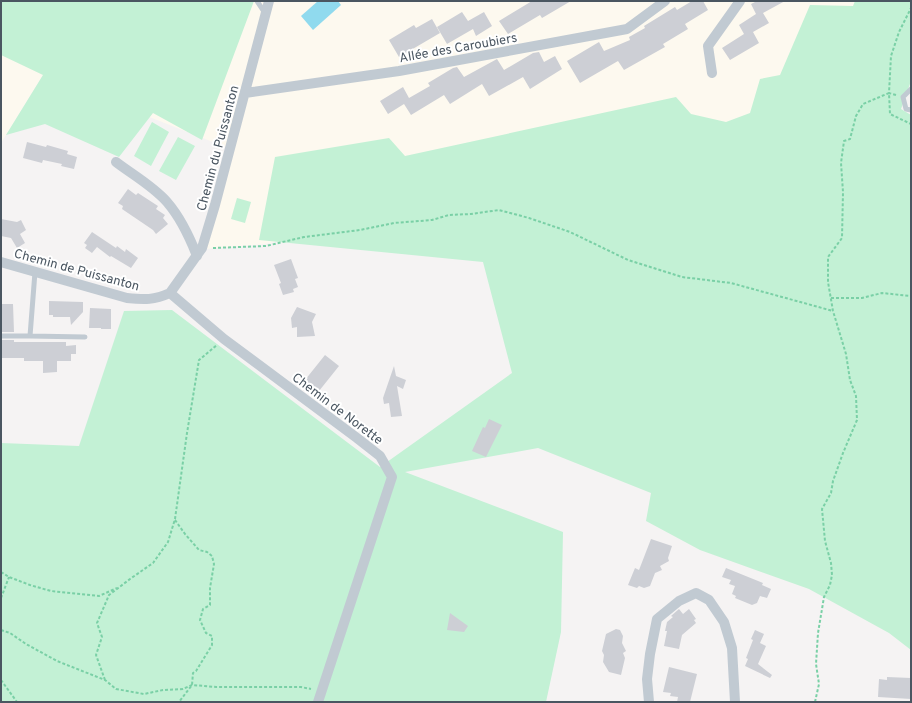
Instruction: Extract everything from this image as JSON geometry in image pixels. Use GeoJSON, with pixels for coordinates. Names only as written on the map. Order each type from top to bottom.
{"type":"FeatureCollection","features":[{"type":"Feature","properties":{"kind":"street","name":"Chemin du Puissanton"},"geometry":{"type":"LineString","coordinates":[[170,293],[200,252],[215,205],[269,1]]}},
{"type":"Feature","properties":{"kind":"street","name":"Allée des Caroubiers"},"geometry":{"type":"LineString","coordinates":[[245,93],[399,71],[627,29],[665,1]]}},
{"type":"Feature","properties":{"kind":"street"},"geometry":{"type":"LineString","coordinates":[[712,73],[708,46],[740,1]]}},
{"type":"Feature","properties":{"kind":"street"},"geometry":{"type":"LineString","coordinates":[[116,162],[152,188],[167,202],[200,252]]}},
{"type":"Feature","properties":{"kind":"street","name":"Chemin de Puissanton"},"geometry":{"type":"LineString","coordinates":[[1,262],[128,298],[157,299],[170,293]]}},
{"type":"Feature","properties":{"kind":"street","name":"Chemin de Norette"},"geometry":{"type":"LineString","coordinates":[[170,293],[224,338],[380,456],[392,477],[318,702]]}},
{"type":"Feature","properties":{"kind":"street"},"geometry":{"type":"LineString","coordinates":[[650,702],[647,679],[657,619],[679,601],[696,593],[708,600],[724,622],[732,648],[735,702]]}},
{"type":"Feature","properties":{"kind":"lane"},"geometry":{"type":"LineString","coordinates":[[257,1],[266,15]]}},
{"type":"Feature","properties":{"kind":"lane"},"geometry":{"type":"LineString","coordinates":[[911,89],[903,97],[906,109],[911,110]]}},
{"type":"Feature","properties":{"kind":"lane"},"geometry":{"type":"LineString","coordinates":[[30,336],[35,272]]}},
{"type":"Feature","properties":{"kind":"lane"},"geometry":{"type":"LineString","coordinates":[[1,336],[85,337]]}},
{"type":"Feature","properties":{"kind":"path"},"geometry":{"type":"LineString","coordinates":[[911,8],[899,32],[891,56],[889,93],[890,114],[911,124]]}},
{"type":"Feature","properties":{"kind":"path"},"geometry":{"type":"LineString","coordinates":[[815,702],[819,684],[816,664],[818,633],[824,597],[830,585],[832,575],[831,563],[825,540],[822,509],[831,493],[833,481],[857,420],[856,396],[850,380],[846,354],[833,311],[828,282],[828,257],[842,238],[843,192],[841,164],[844,141],[850,139],[856,116],[863,104],[889,93]]}},
{"type":"Feature","properties":{"kind":"path"},"geometry":{"type":"LineString","coordinates":[[200,252],[266,246],[304,237],[360,230],[394,223],[432,220],[449,215],[499,210],[529,218],[570,232],[628,260],[661,271],[682,277],[731,283],[833,311]]}},
{"type":"Feature","properties":{"kind":"path"},"geometry":{"type":"LineString","coordinates":[[831,298],[862,298],[882,293],[911,296]]}},
{"type":"Feature","properties":{"kind":"path"},"geometry":{"type":"LineString","coordinates":[[105,680],[96,655],[102,637],[97,623],[109,596],[120,586],[153,563],[168,542],[175,519],[199,360],[224,338]]}},
{"type":"Feature","properties":{"kind":"path"},"geometry":{"type":"LineString","coordinates":[[175,519],[185,534],[199,550],[207,552],[212,556],[214,564],[210,588],[210,605],[203,609],[200,620],[206,633],[212,636],[212,645],[193,674],[192,685],[179,702]]}},
{"type":"Feature","properties":{"kind":"path"},"geometry":{"type":"LineString","coordinates":[[1,572],[9,577],[51,591],[98,596],[120,586]]}},
{"type":"Feature","properties":{"kind":"path"},"geometry":{"type":"LineString","coordinates":[[1,598],[9,577]]}},
{"type":"Feature","properties":{"kind":"path"},"geometry":{"type":"LineString","coordinates":[[1,630],[10,633],[26,644],[57,661],[105,680],[116,689],[144,694],[163,690],[183,689],[192,685],[301,687],[322,692]]}},
{"type":"Feature","properties":{"kind":"path"},"geometry":{"type":"LineString","coordinates":[[1,680],[16,702]]}},
{"type":"Feature","properties":{"kind":"shaded area"},"geometry":{"type":"Polygon","coordinates":[[[1,1],[911,1],[879,91],[304,235],[265,244],[205,249],[228,148],[43,75],[1,143],[1,1]]]}},
{"type":"Feature","properties":{"kind":"green space"},"geometry":{"type":"Polygon","coordinates":[[[1,1],[254,1],[202,140],[153,113],[119,157],[45,124],[6,135],[43,75],[1,55],[1,1]]]}},
{"type":"Feature","properties":{"kind":"green space"},"geometry":{"type":"Polygon","coordinates":[[[855,1],[911,1],[911,81],[901,109],[911,115],[911,650],[889,633],[809,589],[700,550],[646,521],[651,493],[538,448],[405,472],[563,532],[561,632],[546,702],[1,702],[1,443],[79,446],[124,311],[172,310],[380,467],[512,373],[483,262],[259,240],[275,157],[389,138],[405,156],[676,97],[691,114],[726,122],[750,113],[760,79],[780,75],[810,5],[853,6],[855,1]]]}},
{"type":"Feature","properties":{"kind":"green space"},"geometry":{"type":"Polygon","coordinates":[[[152,122],[169,132],[151,166],[134,156],[152,122]]]}},
{"type":"Feature","properties":{"kind":"green space"},"geometry":{"type":"Polygon","coordinates":[[[178,137],[195,146],[176,180],[159,171],[178,137]]]}},
{"type":"Feature","properties":{"kind":"green space"},"geometry":{"type":"Polygon","coordinates":[[[237,198],[251,202],[245,223],[231,219],[237,198]]]}},
{"type":"Feature","properties":{"kind":"water"},"geometry":{"type":"Polygon","coordinates":[[[318,1],[338,1],[341,5],[313,30],[301,16],[318,1]]]}},
{"type":"Feature","properties":{"kind":"building"},"geometry":{"type":"Polygon","coordinates":[[[532,1],[571,1],[542,18],[540,15],[508,34],[499,21],[532,1]]]}},
{"type":"Feature","properties":{"kind":"building"},"geometry":{"type":"Polygon","coordinates":[[[692,1],[703,1],[708,10],[685,24],[688,29],[663,44],[665,47],[624,70],[618,61],[580,83],[567,61],[599,42],[604,51],[630,40],[629,37],[645,28],[644,26],[675,7],[677,10],[692,1]]]}},
{"type":"Feature","properties":{"kind":"building"},"geometry":{"type":"Polygon","coordinates":[[[757,1],[785,1],[763,13],[769,23],[753,32],[759,43],[730,60],[722,48],[744,34],[739,25],[756,14],[751,4],[757,1]]]}},
{"type":"Feature","properties":{"kind":"building"},"geometry":{"type":"Polygon","coordinates":[[[462,12],[468,21],[484,12],[492,26],[476,36],[473,29],[447,44],[437,27],[462,12]]]}},
{"type":"Feature","properties":{"kind":"building"},"geometry":{"type":"Polygon","coordinates":[[[432,19],[440,33],[399,57],[389,40],[414,25],[416,28],[432,19]]]}},
{"type":"Feature","properties":{"kind":"building"},"geometry":{"type":"Polygon","coordinates":[[[539,52],[544,62],[555,56],[562,69],[530,89],[523,77],[489,96],[482,84],[450,104],[444,95],[411,115],[404,104],[388,114],[380,101],[403,87],[409,98],[430,86],[428,83],[453,68],[457,67],[464,77],[497,59],[504,70],[533,53],[539,52]]]}},
{"type":"Feature","properties":{"kind":"building"},"geometry":{"type":"Polygon","coordinates":[[[27,142],[46,147],[47,145],[68,151],[67,154],[77,157],[74,169],[61,166],[62,164],[43,160],[42,163],[23,158],[27,142]]]}},
{"type":"Feature","properties":{"kind":"building"},"geometry":{"type":"Polygon","coordinates":[[[128,189],[136,195],[138,193],[158,206],[156,209],[165,215],[163,218],[168,224],[156,234],[153,230],[122,209],[123,206],[118,203],[128,189]]]}},
{"type":"Feature","properties":{"kind":"building"},"geometry":{"type":"Polygon","coordinates":[[[1,219],[17,222],[21,220],[26,230],[20,234],[25,243],[17,248],[11,238],[1,236],[1,219]]]}},
{"type":"Feature","properties":{"kind":"building"},"geometry":{"type":"Polygon","coordinates":[[[92,232],[116,248],[117,246],[125,252],[126,249],[138,258],[131,268],[111,256],[110,257],[97,247],[92,253],[85,248],[87,245],[84,243],[92,232]]]}},
{"type":"Feature","properties":{"kind":"building"},"geometry":{"type":"Polygon","coordinates":[[[291,259],[298,278],[295,279],[298,287],[293,289],[294,292],[283,295],[279,284],[281,283],[274,265],[291,259]]]}},
{"type":"Feature","properties":{"kind":"building"},"geometry":{"type":"Polygon","coordinates":[[[49,301],[83,302],[83,312],[71,325],[70,317],[53,317],[53,315],[49,315],[49,301]]]}},
{"type":"Feature","properties":{"kind":"building"},"geometry":{"type":"Polygon","coordinates":[[[1,304],[13,304],[14,332],[1,332],[1,304]]]}},
{"type":"Feature","properties":{"kind":"building"},"geometry":{"type":"Polygon","coordinates":[[[297,307],[316,314],[312,322],[315,336],[297,337],[297,327],[292,328],[291,318],[297,307]]]}},
{"type":"Feature","properties":{"kind":"building"},"geometry":{"type":"Polygon","coordinates":[[[90,308],[111,309],[111,329],[89,328],[90,308]]]}},
{"type":"Feature","properties":{"kind":"building"},"geometry":{"type":"Polygon","coordinates":[[[1,340],[14,340],[14,342],[66,342],[66,346],[76,345],[76,354],[71,354],[71,361],[57,361],[57,372],[43,373],[43,361],[24,361],[24,358],[1,358],[1,340]]]}},
{"type":"Feature","properties":{"kind":"building"},"geometry":{"type":"Polygon","coordinates":[[[325,355],[339,366],[319,391],[305,380],[325,355]]]}},
{"type":"Feature","properties":{"kind":"building"},"geometry":{"type":"Polygon","coordinates":[[[394,366],[396,376],[406,380],[403,389],[397,386],[402,416],[391,417],[389,403],[384,404],[383,398],[394,366]]]}},
{"type":"Feature","properties":{"kind":"building"},"geometry":{"type":"Polygon","coordinates":[[[489,419],[502,425],[486,457],[472,451],[483,427],[485,428],[489,419]]]}},
{"type":"Feature","properties":{"kind":"building"},"geometry":{"type":"Polygon","coordinates":[[[651,539],[672,546],[668,558],[669,561],[660,566],[662,570],[655,573],[650,586],[644,588],[639,586],[637,588],[628,585],[635,568],[639,570],[651,539]]]}},
{"type":"Feature","properties":{"kind":"building"},"geometry":{"type":"Polygon","coordinates":[[[726,568],[763,583],[762,585],[771,589],[767,598],[760,596],[757,603],[752,605],[735,598],[736,596],[732,594],[735,586],[729,584],[731,580],[722,577],[726,568]]]}},
{"type":"Feature","properties":{"kind":"building"},"geometry":{"type":"Polygon","coordinates":[[[679,609],[683,614],[689,609],[696,619],[694,620],[696,623],[682,635],[679,649],[664,646],[667,622],[679,609]]]}},
{"type":"Feature","properties":{"kind":"building"},"geometry":{"type":"Polygon","coordinates":[[[450,613],[468,626],[464,632],[447,630],[450,613]]]}},
{"type":"Feature","properties":{"kind":"building"},"geometry":{"type":"Polygon","coordinates":[[[616,629],[620,630],[623,636],[622,643],[626,651],[623,653],[625,658],[621,675],[609,672],[603,662],[604,655],[602,651],[606,634],[616,629]]]}},
{"type":"Feature","properties":{"kind":"building"},"geometry":{"type":"Polygon","coordinates":[[[755,630],[764,634],[760,643],[766,646],[758,664],[772,675],[770,678],[745,666],[748,659],[746,658],[753,640],[751,639],[755,630]]]}},
{"type":"Feature","properties":{"kind":"building"},"geometry":{"type":"Polygon","coordinates":[[[669,667],[697,674],[690,702],[677,702],[678,697],[670,696],[671,693],[663,692],[669,667]]]}},
{"type":"Feature","properties":{"kind":"building"},"geometry":{"type":"Polygon","coordinates":[[[887,677],[911,678],[911,699],[878,697],[879,679],[887,680],[887,677]]]}}]}
